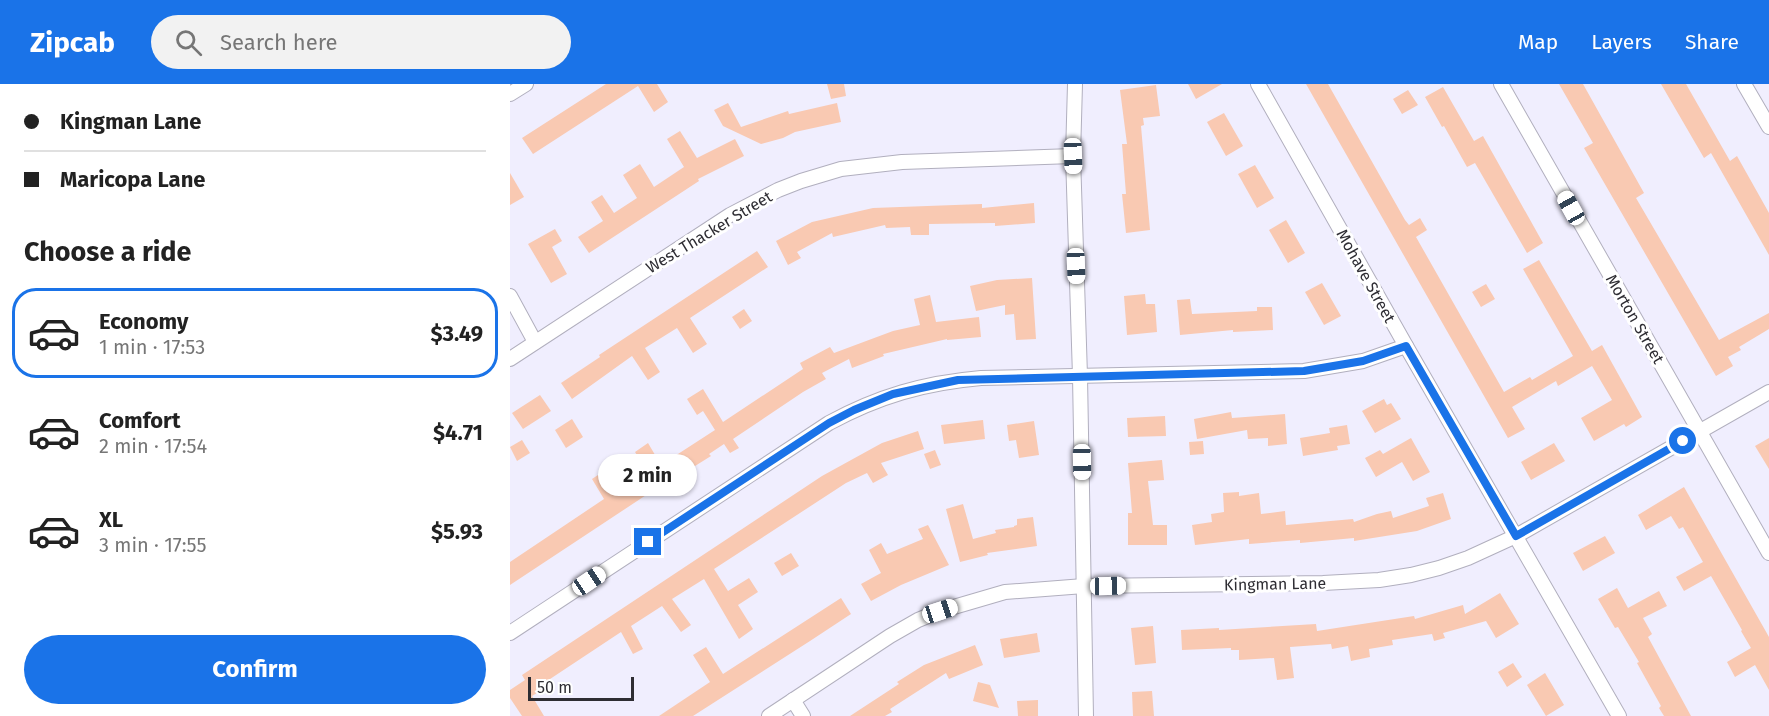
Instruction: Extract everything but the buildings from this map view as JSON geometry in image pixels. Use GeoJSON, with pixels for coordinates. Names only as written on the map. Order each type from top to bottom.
{"type":"FeatureCollection","features":[{"type":"Feature","properties":{"kind":"street"},"geometry":{"type":"LineString","coordinates":[[510,94],[526,84]]}},
{"type":"Feature","properties":{"kind":"street"},"geometry":{"type":"LineString","coordinates":[[1075,84],[1073,156],[1080,376],[1086,716]]}},
{"type":"Feature","properties":{"kind":"street","name":"Mohave Street"},"geometry":{"type":"LineString","coordinates":[[1258,84],[1619,716]]}},
{"type":"Feature","properties":{"kind":"street","name":"Morton Street"},"geometry":{"type":"LineString","coordinates":[[1501,84],[1769,553]]}},
{"type":"Feature","properties":{"kind":"street"},"geometry":{"type":"LineString","coordinates":[[1744,84],[1769,127]]}},
{"type":"Feature","properties":{"kind":"street","name":"West Thacker Street"},"geometry":{"type":"LineString","coordinates":[[510,359],[730,215],[757,200],[801,181],[841,169],[902,162],[1073,156]]}},
{"type":"Feature","properties":{"kind":"street"},"geometry":{"type":"LineString","coordinates":[[510,296],[535,342]]}},
{"type":"Feature","properties":{"kind":"street"},"geometry":{"type":"LineString","coordinates":[[510,633],[829,423],[893,394],[958,380],[1304,371],[1363,361],[1406,346]]}},
{"type":"Feature","properties":{"kind":"street","name":"Kingman Lane"},"geometry":{"type":"LineString","coordinates":[[769,716],[890,636],[940,611],[1005,592],[1084,586],[1323,583],[1379,580],[1411,575],[1468,558],[1516,536],[1769,392]]}},
{"type":"Feature","properties":{"kind":"street"},"geometry":{"type":"LineString","coordinates":[[793,700],[803,716]]}},
{"type":"Feature","properties":{"kind":"route"},"geometry":{"type":"LineString","coordinates":[[648,542],[829,423],[874,400],[918,387],[958,380],[1304,371],[1363,361],[1406,346],[1516,536],[1683,441]]}}]}
